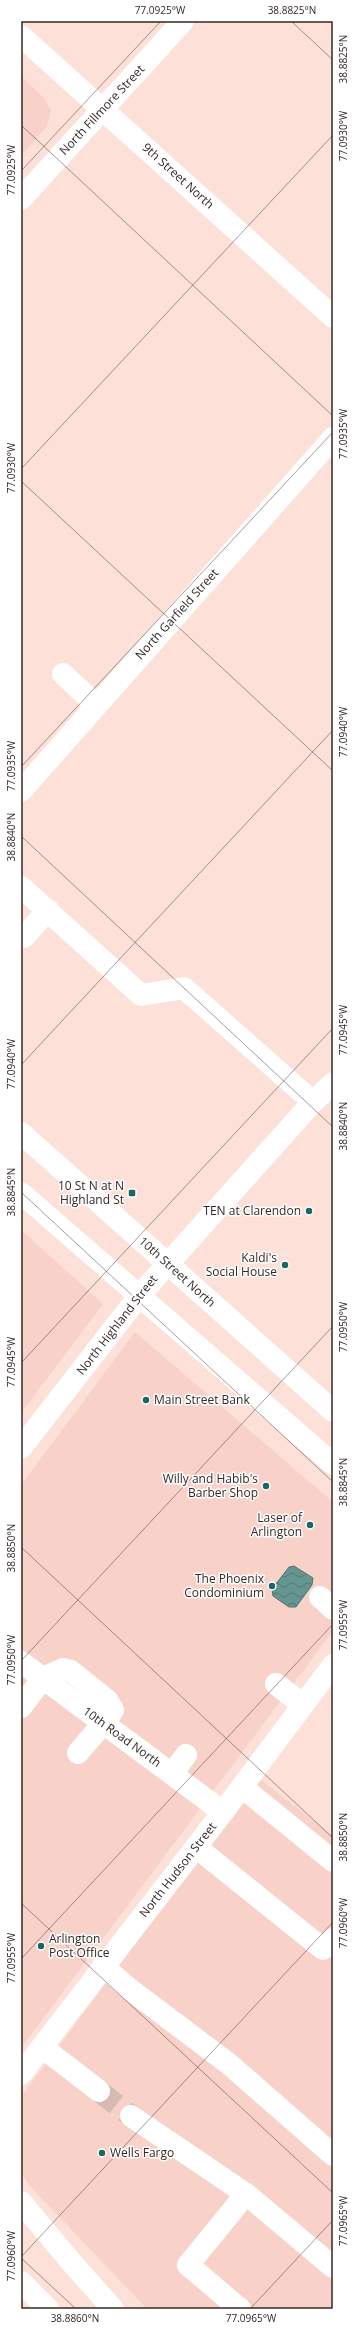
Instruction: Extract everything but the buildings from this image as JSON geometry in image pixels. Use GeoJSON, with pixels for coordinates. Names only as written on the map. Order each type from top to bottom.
{"type":"FeatureCollection","features":[{"type":"Feature","properties":{"kind":"street","name":"North Fillmore Street"},"geometry":{"type":"LineString","coordinates":[[24,189],[104,109],[183,21]]}},
{"type":"Feature","properties":{"kind":"street","name":"9th Street North"},"geometry":{"type":"LineString","coordinates":[[25,48],[104,109],[333,317]]}},
{"type":"Feature","properties":{"kind":"street","name":"North Garfield Street"},"geometry":{"type":"LineString","coordinates":[[21,790],[333,438]]}},
{"type":"Feature","properties":{"kind":"street"},"geometry":{"type":"LineString","coordinates":[[63,674],[96,705]]}},
{"type":"Feature","properties":{"kind":"street"},"geometry":{"type":"LineString","coordinates":[[21,887],[141,996],[184,988],[313,1102]]}},
{"type":"Feature","properties":{"kind":"street"},"geometry":{"type":"LineString","coordinates":[[24,937],[48,910]]}},
{"type":"Feature","properties":{"kind":"street","name":"North Highland Street"},"geometry":{"type":"LineString","coordinates":[[21,1448],[139,1296],[167,1263],[313,1102],[333,1083]]}},
{"type":"Feature","properties":{"kind":"street","name":"10th Street North"},"geometry":{"type":"LineString","coordinates":[[21,1133],[333,1411]]}},
{"type":"Feature","properties":{"kind":"street"},"geometry":{"type":"LineString","coordinates":[[21,1193],[333,1464]]}},
{"type":"Feature","properties":{"kind":"street","name":"North Hudson Street"},"geometry":{"type":"LineString","coordinates":[[21,2074],[223,1812],[333,1665]]}},
{"type":"Feature","properties":{"kind":"street"},"geometry":{"type":"LineString","coordinates":[[21,1707],[28,1671]]}},
{"type":"Feature","properties":{"kind":"street","name":"10th Road North"},"geometry":{"type":"LineString","coordinates":[[28,1671],[102,1722],[223,1812]]}},
{"type":"Feature","properties":{"kind":"street"},"geometry":{"type":"LineString","coordinates":[[276,1684],[303,1705]]}},
{"type":"Feature","properties":{"kind":"street"},"geometry":{"type":"LineString","coordinates":[[78,1753],[102,1722]]}},
{"type":"Feature","properties":{"kind":"street"},"geometry":{"type":"LineString","coordinates":[[176,1777],[190,1758]]}},
{"type":"Feature","properties":{"kind":"street"},"geometry":{"type":"LineString","coordinates":[[242,1787],[333,1861]]}},
{"type":"Feature","properties":{"kind":"street"},"geometry":{"type":"LineString","coordinates":[[196,1847],[323,1949],[333,1939]]}},
{"type":"Feature","properties":{"kind":"street"},"geometry":{"type":"LineString","coordinates":[[103,1966],[127,1987],[229,2064],[333,2155]]}},
{"type":"Feature","properties":{"kind":"street"},"geometry":{"type":"LineString","coordinates":[[42,2047],[99,2091]]}},
{"type":"Feature","properties":{"kind":"street"},"geometry":{"type":"LineString","coordinates":[[132,2116],[246,2194],[333,2267]]}},
{"type":"Feature","properties":{"kind":"street"},"geometry":{"type":"LineString","coordinates":[[240,2309],[188,2266],[246,2194]]}},
{"type":"Feature","properties":{"kind":"street"},"geometry":{"type":"LineString","coordinates":[[21,2202],[113,2309]]}},
{"type":"Feature","properties":{"kind":"street"},"geometry":{"type":"LineString","coordinates":[[21,2282],[48,2309]]}},
{"type":"Feature","properties":{"kind":"shaded area"},"geometry":{"type":"Polygon","coordinates":[[[21,76],[44,98],[51,111],[47,126],[21,156],[21,76]]]}},
{"type":"Feature","properties":{"kind":"shaded area"},"geometry":{"type":"Polygon","coordinates":[[[21,1230],[103,1304],[21,1413],[21,1230]]]}},
{"type":"Feature","properties":{"kind":"shaded area"},"geometry":{"type":"Polygon","coordinates":[[[135,1332],[333,1502],[333,1631],[21,2048],[21,1485],[135,1332]]]}},
{"type":"Feature","properties":{"kind":"shaded area"},"geometry":{"type":"Polygon","coordinates":[[[259,1778],[333,1836],[333,2309],[147,2309],[28,2184],[21,2171],[21,2097],[259,1778]]]}},
{"type":"Feature","properties":{"kind":"water"},"geometry":{"type":"Polygon","coordinates":[[[294,1566],[313,1578],[312,1585],[296,1607],[289,1607],[273,1596],[272,1589],[289,1567],[294,1566]]]}},
{"type":"Feature","properties":{"kind":"tunnel"},"geometry":{"type":"LineString","coordinates":[[99,2091],[131,2116]]}},
{"type":"Feature","properties":{"kind":"place","name":"10 St N at N Highland St"},"geometry":{"type":"Point","coordinates":[132,1193]}},
{"type":"Feature","properties":{"kind":"place","name":"TEN at Clarendon"},"geometry":{"type":"Point","coordinates":[309,1211]}},
{"type":"Feature","properties":{"kind":"place","name":"Kaldi's Social House"},"geometry":{"type":"Point","coordinates":[285,1265]}},
{"type":"Feature","properties":{"kind":"place","name":"Main Street Bank"},"geometry":{"type":"Point","coordinates":[146,1400]}},
{"type":"Feature","properties":{"kind":"place","name":"Willy and Habib's Barber Shop"},"geometry":{"type":"Point","coordinates":[266,1486]}},
{"type":"Feature","properties":{"kind":"place","name":"Laser of Arlington"},"geometry":{"type":"Point","coordinates":[310,1525]}},
{"type":"Feature","properties":{"kind":"place","name":"The Phoenix Condominium"},"geometry":{"type":"Point","coordinates":[272,1586]}},
{"type":"Feature","properties":{"kind":"place","name":"Arlington Post Office"},"geometry":{"type":"Point","coordinates":[41,1946]}},
{"type":"Feature","properties":{"kind":"place","name":"Wells Fargo"},"geometry":{"type":"Point","coordinates":[102,2153]}}]}
